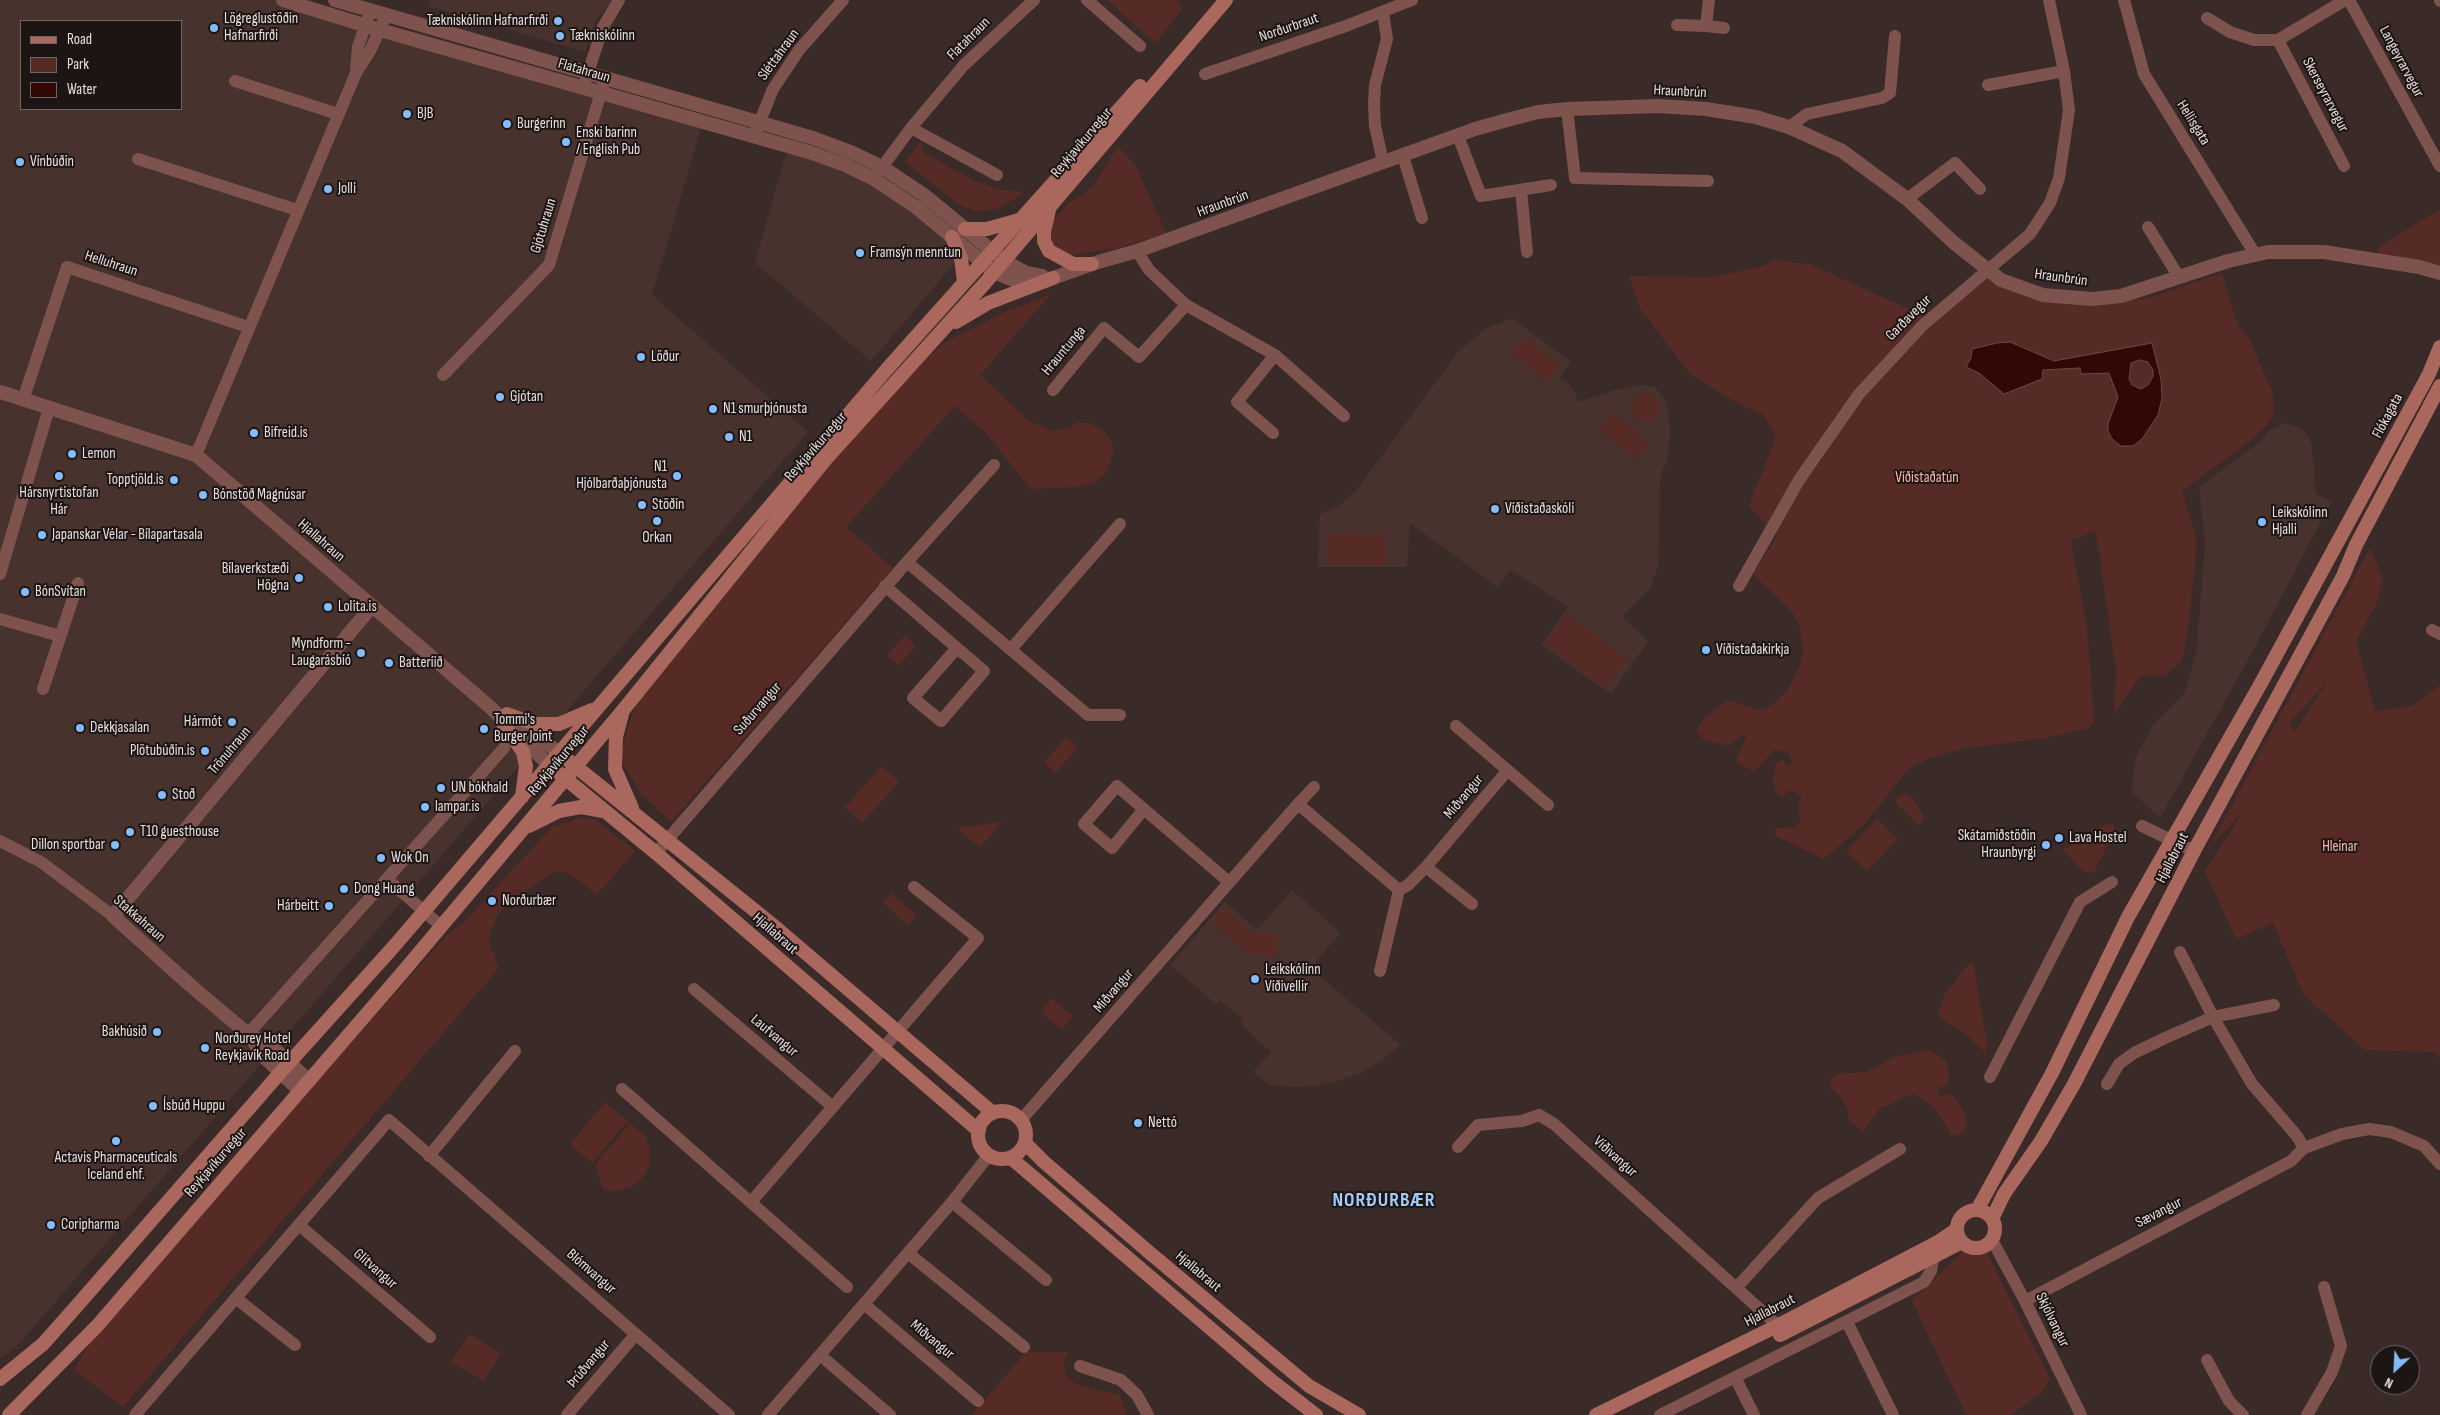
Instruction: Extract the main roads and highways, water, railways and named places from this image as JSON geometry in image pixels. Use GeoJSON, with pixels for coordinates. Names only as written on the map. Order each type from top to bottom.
{"type":"FeatureCollection","features":[{"type":"Feature","properties":{"kind":"main road","name":"Reykjavíkurvegur"},"geometry":{"type":"LineString","coordinates":[[0,1379],[44,1344],[280,1072],[396,944],[423,910],[695,596],[815,452],[1214,0]]}},
{"type":"Feature","properties":{"kind":"main road","name":"Reykjavíkurvegur"},"geometry":{"type":"LineString","coordinates":[[9,1415],[96,1326],[304,1086],[624,709],[777,518],[936,335],[999,266],[1226,0]]}},
{"type":"Feature","properties":{"kind":"main road"},"geometry":{"type":"LineString","coordinates":[[1050,206],[1044,232],[1044,241],[1049,251],[1073,264],[1092,264]]}},
{"type":"Feature","properties":{"kind":"main road"},"geometry":{"type":"LineString","coordinates":[[965,229],[988,230],[1022,219]]}},
{"type":"Feature","properties":{"kind":"main road"},"geometry":{"type":"LineString","coordinates":[[952,237],[961,258],[964,282]]}},
{"type":"Feature","properties":{"kind":"main road"},"geometry":{"type":"LineString","coordinates":[[936,335],[988,303],[1053,278]]}},
{"type":"Feature","properties":{"kind":"main road","name":"Flókagata"},"geometry":{"type":"LineString","coordinates":[[2361,500],[2429,374],[2440,347]]}},
{"type":"Feature","properties":{"kind":"main road","name":"Hjallabraut"},"geometry":{"type":"LineString","coordinates":[[1992,1219],[2004,1194],[2041,1141],[2074,1084],[2194,852],[2343,576],[2356,545],[2440,386]]}},
{"type":"Feature","properties":{"kind":"main road","name":"Hjallabraut"},"geometry":{"type":"LineString","coordinates":[[1977,1210],[2030,1117],[2128,917],[2260,685],[2361,500]]}},
{"type":"Feature","properties":{"kind":"main road"},"geometry":{"type":"LineString","coordinates":[[522,797],[526,766],[523,752],[505,718],[535,724],[559,724],[599,706]]}},
{"type":"Feature","properties":{"kind":"main road"},"geometry":{"type":"LineString","coordinates":[[624,709],[616,737],[615,768],[634,811]]}},
{"type":"Feature","properties":{"kind":"main road","name":"Hjallabraut"},"geometry":{"type":"LineString","coordinates":[[559,753],[668,839],[993,1113]]}},
{"type":"Feature","properties":{"kind":"main road","name":"Hjallabraut"},"geometry":{"type":"LineString","coordinates":[[549,765],[656,853],[979,1131]]}},
{"type":"Feature","properties":{"kind":"main road"},"geometry":{"type":"LineString","coordinates":[[520,832],[559,811],[580,808],[607,812]]}},
{"type":"Feature","properties":{"kind":"main road"},"geometry":{"type":"LineString","coordinates":[[1003,1111],[1013,1114],[1021,1120],[1026,1131],[1025,1143],[1022,1149],[1011,1158],[996,1158],[989,1155],[982,1147],[979,1131],[982,1122],[993,1113],[1003,1111]]}},
{"type":"Feature","properties":{"kind":"main road","name":"Hjallabraut"},"geometry":{"type":"LineString","coordinates":[[1025,1143],[1044,1162],[1150,1253],[1309,1386],[1359,1415]]}},
{"type":"Feature","properties":{"kind":"main road"},"geometry":{"type":"LineString","coordinates":[[1011,1158],[1272,1381],[1316,1415]]}},
{"type":"Feature","properties":{"kind":"main road"},"geometry":{"type":"LineString","coordinates":[[1977,1210],[1988,1214],[1992,1219],[1995,1232],[1992,1240],[1981,1247],[1974,1248],[1959,1236],[1957,1223],[1965,1213],[1977,1210]]}},
{"type":"Feature","properties":{"kind":"main road","name":"Hjallabraut"},"geometry":{"type":"LineString","coordinates":[[1596,1415],[1933,1258],[1959,1236]]}},
{"type":"Feature","properties":{"kind":"main road","name":"Hjallabraut"},"geometry":{"type":"LineString","coordinates":[[1618,1415],[1782,1329],[1938,1242],[1959,1236]]}},
{"type":"Feature","properties":{"kind":"water"},"geometry":{"type":"Polygon","coordinates":[[[2010,342],[2054,361],[2152,343],[2161,379],[2162,398],[2158,415],[2142,439],[2133,446],[2121,446],[2112,439],[2108,431],[2108,424],[2118,397],[2109,373],[2081,374],[2080,368],[2043,370],[2042,379],[2004,394],[1979,373],[1966,367],[1971,358],[1972,349],[2010,342]],[[2139,360],[2131,363],[2129,379],[2132,385],[2141,389],[2148,385],[2153,376],[2153,370],[2148,362],[2139,360]]]}},
{"type":"Feature","properties":{"kind":"place","name":"Tækniskólinn Hafnarfirði"},"geometry":{"type":"Point","coordinates":[558,21]}},
{"type":"Feature","properties":{"kind":"place","name":"Lögreglustöðin Hafnarfirði"},"geometry":{"type":"Point","coordinates":[214,28]}},
{"type":"Feature","properties":{"kind":"place","name":"Tækniskólinn"},"geometry":{"type":"Point","coordinates":[560,36]}},
{"type":"Feature","properties":{"kind":"place","name":"BJB"},"geometry":{"type":"Point","coordinates":[407,114]}},
{"type":"Feature","properties":{"kind":"place","name":"Burgerinn"},"geometry":{"type":"Point","coordinates":[507,124]}},
{"type":"Feature","properties":{"kind":"place","name":"Enski barinn / English Pub"},"geometry":{"type":"Point","coordinates":[566,142]}},
{"type":"Feature","properties":{"kind":"place","name":"Vínbúðin"},"geometry":{"type":"Point","coordinates":[20,162]}},
{"type":"Feature","properties":{"kind":"place","name":"Jolli"},"geometry":{"type":"Point","coordinates":[328,189]}},
{"type":"Feature","properties":{"kind":"place","name":"Framsýn menntun"},"geometry":{"type":"Point","coordinates":[860,253]}},
{"type":"Feature","properties":{"kind":"place","name":"Löður"},"geometry":{"type":"Point","coordinates":[641,357]}},
{"type":"Feature","properties":{"kind":"place","name":"Gjótan"},"geometry":{"type":"Point","coordinates":[500,397]}},
{"type":"Feature","properties":{"kind":"place","name":"N1 smurþjónusta"},"geometry":{"type":"Point","coordinates":[713,409]}},
{"type":"Feature","properties":{"kind":"place","name":"Bifreid.is"},"geometry":{"type":"Point","coordinates":[254,433]}},
{"type":"Feature","properties":{"kind":"place","name":"N1"},"geometry":{"type":"Point","coordinates":[729,437]}},
{"type":"Feature","properties":{"kind":"place","name":"Lemon"},"geometry":{"type":"Point","coordinates":[72,454]}},
{"type":"Feature","properties":{"kind":"place","name":"Hársnyrtistofan Hár"},"geometry":{"type":"Point","coordinates":[59,476]}},
{"type":"Feature","properties":{"kind":"place","name":"N1 Hjólbarðaþjónusta"},"geometry":{"type":"Point","coordinates":[677,476]}},
{"type":"Feature","properties":{"kind":"place","name":"Topptjöld.is"},"geometry":{"type":"Point","coordinates":[174,480]}},
{"type":"Feature","properties":{"kind":"place","name":"Bónstöð Magnúsar"},"geometry":{"type":"Point","coordinates":[203,495]}},
{"type":"Feature","properties":{"kind":"place","name":"Stöðin"},"geometry":{"type":"Point","coordinates":[642,505]}},
{"type":"Feature","properties":{"kind":"place","name":"Víðistaðaskóli"},"geometry":{"type":"Point","coordinates":[1495,509]}},
{"type":"Feature","properties":{"kind":"place","name":"Orkan"},"geometry":{"type":"Point","coordinates":[657,521]}},
{"type":"Feature","properties":{"kind":"place","name":"Leikskólinn Hjalli"},"geometry":{"type":"Point","coordinates":[2262,522]}},
{"type":"Feature","properties":{"kind":"place","name":"Japanskar Vélar - Bílapartasala"},"geometry":{"type":"Point","coordinates":[42,535]}},
{"type":"Feature","properties":{"kind":"place","name":"Bílaverkstæði Högna"},"geometry":{"type":"Point","coordinates":[299,578]}},
{"type":"Feature","properties":{"kind":"place","name":"BónSvítan"},"geometry":{"type":"Point","coordinates":[25,592]}},
{"type":"Feature","properties":{"kind":"place","name":"Lolita.is"},"geometry":{"type":"Point","coordinates":[328,607]}},
{"type":"Feature","properties":{"kind":"place","name":"Víðistaðakirkja"},"geometry":{"type":"Point","coordinates":[1706,650]}},
{"type":"Feature","properties":{"kind":"place","name":"Myndform - Laugarásbíó"},"geometry":{"type":"Point","coordinates":[361,653]}},
{"type":"Feature","properties":{"kind":"place","name":"Batteríið"},"geometry":{"type":"Point","coordinates":[389,663]}},
{"type":"Feature","properties":{"kind":"place","name":"Hármót"},"geometry":{"type":"Point","coordinates":[232,722]}},
{"type":"Feature","properties":{"kind":"place","name":"Dekkjasalan"},"geometry":{"type":"Point","coordinates":[80,728]}},
{"type":"Feature","properties":{"kind":"place","name":"Tommi's Burger Joint"},"geometry":{"type":"Point","coordinates":[484,729]}},
{"type":"Feature","properties":{"kind":"place","name":"Plötubúðin.is"},"geometry":{"type":"Point","coordinates":[205,751]}},
{"type":"Feature","properties":{"kind":"place","name":"UN bókhald"},"geometry":{"type":"Point","coordinates":[441,788]}},
{"type":"Feature","properties":{"kind":"place","name":"Stoð"},"geometry":{"type":"Point","coordinates":[162,795]}},
{"type":"Feature","properties":{"kind":"place","name":"lampar.is"},"geometry":{"type":"Point","coordinates":[425,807]}},
{"type":"Feature","properties":{"kind":"place","name":"T10 guesthouse"},"geometry":{"type":"Point","coordinates":[130,832]}},
{"type":"Feature","properties":{"kind":"place","name":"Lava Hostel"},"geometry":{"type":"Point","coordinates":[2059,838]}},
{"type":"Feature","properties":{"kind":"place","name":"Dillon sportbar"},"geometry":{"type":"Point","coordinates":[115,845]}},
{"type":"Feature","properties":{"kind":"place","name":"Skátamiðstöðin Hraunbyrgi"},"geometry":{"type":"Point","coordinates":[2046,845]}},
{"type":"Feature","properties":{"kind":"place","name":"Wok On"},"geometry":{"type":"Point","coordinates":[381,858]}},
{"type":"Feature","properties":{"kind":"place","name":"Dong Huang"},"geometry":{"type":"Point","coordinates":[344,889]}},
{"type":"Feature","properties":{"kind":"place","name":"Norðurbær"},"geometry":{"type":"Point","coordinates":[492,901]}},
{"type":"Feature","properties":{"kind":"place","name":"Hárbeitt"},"geometry":{"type":"Point","coordinates":[329,906]}},
{"type":"Feature","properties":{"kind":"place","name":"Leikskólinn Víðivellir"},"geometry":{"type":"Point","coordinates":[1255,979]}},
{"type":"Feature","properties":{"kind":"place","name":"Bakhúsið"},"geometry":{"type":"Point","coordinates":[157,1032]}},
{"type":"Feature","properties":{"kind":"place","name":"Norðurey Hotel Reykjavík Road"},"geometry":{"type":"Point","coordinates":[205,1048]}},
{"type":"Feature","properties":{"kind":"place","name":"Ísbúð Huppu"},"geometry":{"type":"Point","coordinates":[153,1106]}},
{"type":"Feature","properties":{"kind":"place","name":"Nettó"},"geometry":{"type":"Point","coordinates":[1138,1123]}},
{"type":"Feature","properties":{"kind":"place","name":"Actavis Pharmaceuticals Iceland ehf."},"geometry":{"type":"Point","coordinates":[116,1141]}},
{"type":"Feature","properties":{"kind":"place","name":"Coripharma"},"geometry":{"type":"Point","coordinates":[51,1225]}},
{"type":"Feature","properties":{"kind":"district","name":"NORÐURBÆR"},"geometry":{"type":"Point","coordinates":[1384,1201]}},
{"type":"Feature","properties":{"kind":"park label","name":"Víðistaðatún"},"geometry":{"type":"Point","coordinates":[1927,478]}},
{"type":"Feature","properties":{"kind":"park label","name":"Hleinar"},"geometry":{"type":"Point","coordinates":[2340,847]}}]}
